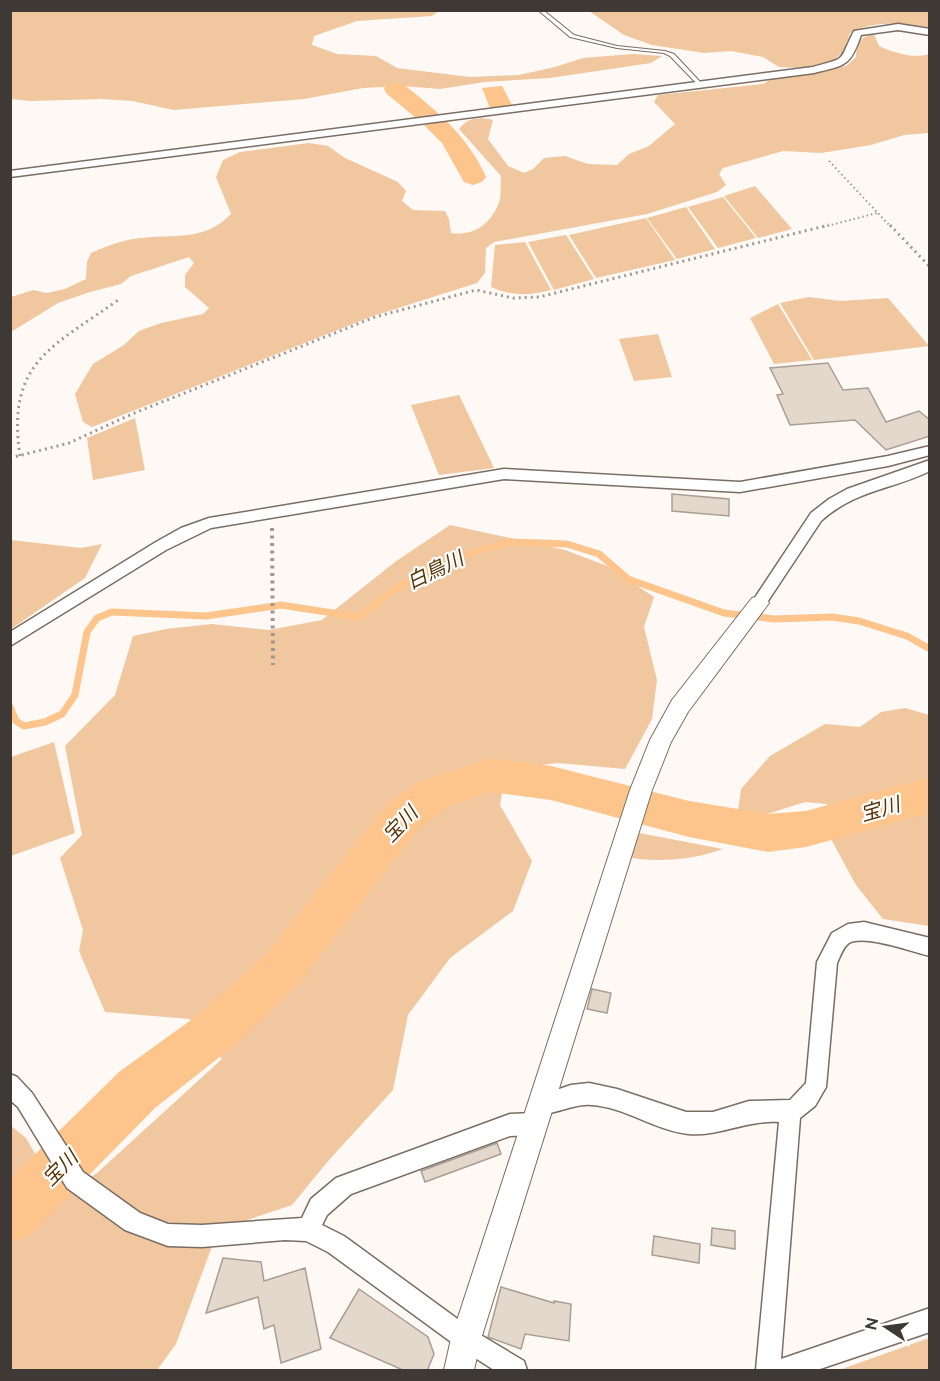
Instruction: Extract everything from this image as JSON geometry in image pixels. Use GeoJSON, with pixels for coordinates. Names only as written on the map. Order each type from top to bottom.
{"type":"FeatureCollection","features":[{"type":"Feature","properties":{"kind":"street"},"geometry":{"type":"LineString","coordinates":[[10,174],[702,86],[837,65],[849,56],[857,33],[870,29],[898,27],[930,32]]}},
{"type":"Feature","properties":{"kind":"street"},"geometry":{"type":"LineString","coordinates":[[10,640],[186,532],[209,523],[504,474],[740,487],[888,461],[930,450]]}},
{"type":"Feature","properties":{"kind":"street"},"geometry":{"type":"LineString","coordinates":[[459,1371],[466,1340],[536,1114],[636,802],[661,740],[680,706],[747,621],[816,517],[827,506],[857,489],[908,475],[930,465]]}},
{"type":"Feature","properties":{"kind":"street"},"geometry":{"type":"LineString","coordinates":[[308,1230],[319,1208],[344,1186],[510,1125],[587,1093],[610,1097],[683,1122],[700,1124],[750,1112],[790,1113],[805,1104],[816,1087],[827,962],[839,939],[848,933],[864,931],[930,947]]}},
{"type":"Feature","properties":{"kind":"street"},"geometry":{"type":"LineString","coordinates":[[10,1084],[25,1100],[75,1180],[133,1222],[168,1235],[202,1236],[285,1229],[308,1230],[336,1244],[466,1340],[514,1371]]}},
{"type":"Feature","properties":{"kind":"street"},"geometry":{"type":"LineString","coordinates":[[768,1371],[790,1113]]}},
{"type":"Feature","properties":{"kind":"street"},"geometry":{"type":"LineString","coordinates":[[783,1371],[930,1320]]}},
{"type":"Feature","properties":{"kind":"lane"},"geometry":{"type":"LineString","coordinates":[[540,10],[572,36],[617,47],[665,52],[672,55],[702,86]]}},
{"type":"Feature","properties":{"kind":"path"},"geometry":{"type":"LineString","coordinates":[[829,161],[930,267]]}},
{"type":"Feature","properties":{"kind":"path"},"geometry":{"type":"LineString","coordinates":[[10,458],[69,443],[132,414],[375,317],[476,290],[513,298],[539,297],[877,213]]}},
{"type":"Feature","properties":{"kind":"path"},"geometry":{"type":"LineString","coordinates":[[20,456],[16,431],[16,402],[36,362],[121,298]]}},
{"type":"Feature","properties":{"kind":"path"},"geometry":{"type":"LineString","coordinates":[[272,511],[273,665]]}},
{"type":"Feature","properties":{"kind":"shaded area"},"geometry":{"type":"Polygon","coordinates":[[[11,10],[439,11],[432,16],[357,21],[314,36],[312,45],[337,54],[376,56],[397,68],[470,77],[519,75],[583,58],[633,54],[662,56],[651,63],[550,78],[485,82],[440,89],[402,86],[363,88],[304,99],[174,110],[132,101],[102,99],[30,101],[11,99],[11,10]]]}},
{"type":"Feature","properties":{"kind":"shaded area"},"geometry":{"type":"Polygon","coordinates":[[[589,11],[929,11],[929,29],[900,24],[868,26],[850,33],[844,51],[832,62],[801,68],[779,67],[763,57],[731,51],[704,53],[652,45],[624,35],[589,11]]]}},
{"type":"Feature","properties":{"kind":"shaded area"},"geometry":{"type":"Polygon","coordinates":[[[874,34],[879,46],[891,51],[911,56],[929,54],[929,133],[904,135],[871,145],[821,153],[783,151],[723,168],[719,174],[726,185],[717,192],[647,214],[494,242],[486,248],[485,273],[477,283],[373,316],[92,427],[83,422],[75,394],[93,364],[124,345],[139,331],[161,323],[203,314],[209,308],[185,287],[185,275],[194,263],[189,257],[131,276],[121,284],[58,303],[11,332],[11,297],[33,290],[47,293],[65,289],[86,279],[87,262],[91,253],[133,239],[199,233],[221,223],[231,214],[216,177],[223,160],[240,152],[309,143],[328,146],[345,158],[398,182],[406,191],[402,201],[413,210],[445,211],[451,233],[466,233],[479,228],[490,219],[499,202],[501,191],[501,176],[459,129],[470,120],[479,118],[493,120],[488,139],[508,166],[524,173],[533,169],[544,158],[565,156],[588,164],[617,165],[629,154],[649,146],[675,124],[654,102],[658,95],[763,84],[771,79],[846,66],[856,57],[860,41],[874,34]]]}},
{"type":"Feature","properties":{"kind":"shaded area"},"geometry":{"type":"Polygon","coordinates":[[[502,86],[512,105],[490,108],[482,88],[502,86]]]}},
{"type":"Feature","properties":{"kind":"shaded area"},"geometry":{"type":"Polygon","coordinates":[[[755,186],[792,229],[758,238],[724,196],[755,186]]]}},
{"type":"Feature","properties":{"kind":"shaded area"},"geometry":{"type":"Polygon","coordinates":[[[723,197],[756,238],[718,248],[688,207],[723,197]]]}},
{"type":"Feature","properties":{"kind":"shaded area"},"geometry":{"type":"Polygon","coordinates":[[[686,207],[715,249],[677,259],[647,218],[686,207]]]}},
{"type":"Feature","properties":{"kind":"shaded area"},"geometry":{"type":"Polygon","coordinates":[[[646,218],[675,260],[596,278],[569,235],[646,218]]]}},
{"type":"Feature","properties":{"kind":"shaded area"},"geometry":{"type":"Polygon","coordinates":[[[566,235],[594,279],[554,290],[528,242],[566,235]]]}},
{"type":"Feature","properties":{"kind":"shaded area"},"geometry":{"type":"Polygon","coordinates":[[[525,242],[551,290],[520,294],[491,287],[495,245],[525,242]]]}},
{"type":"Feature","properties":{"kind":"shaded area"},"geometry":{"type":"Polygon","coordinates":[[[809,297],[840,301],[888,298],[929,346],[814,360],[780,303],[809,297]]]}},
{"type":"Feature","properties":{"kind":"shaded area"},"geometry":{"type":"Polygon","coordinates":[[[778,304],[812,360],[774,364],[750,318],[778,304]]]}},
{"type":"Feature","properties":{"kind":"shaded area"},"geometry":{"type":"Polygon","coordinates":[[[658,334],[672,377],[634,381],[619,339],[658,334]]]}},
{"type":"Feature","properties":{"kind":"shaded area"},"geometry":{"type":"Polygon","coordinates":[[[459,395],[494,468],[439,475],[411,405],[459,395]]]}},
{"type":"Feature","properties":{"kind":"shaded area"},"geometry":{"type":"Polygon","coordinates":[[[135,418],[145,470],[93,480],[87,438],[135,418]]]}},
{"type":"Feature","properties":{"kind":"shaded area"},"geometry":{"type":"Polygon","coordinates":[[[450,525],[565,550],[607,566],[654,597],[644,627],[657,680],[652,719],[625,769],[558,763],[506,769],[500,805],[532,861],[513,911],[450,958],[408,1015],[393,1090],[329,1160],[292,1205],[218,1230],[176,1344],[157,1370],[11,1370],[10,1125],[26,1138],[60,1197],[97,1173],[222,1059],[190,1019],[105,1012],[79,951],[83,930],[60,858],[82,835],[65,746],[115,695],[133,636],[166,629],[212,624],[269,630],[322,620],[395,562],[450,525]]]}},
{"type":"Feature","properties":{"kind":"shaded area"},"geometry":{"type":"Polygon","coordinates":[[[11,540],[81,548],[102,544],[85,578],[11,629],[11,540]]]}},
{"type":"Feature","properties":{"kind":"shaded area"},"geometry":{"type":"Polygon","coordinates":[[[905,708],[929,715],[929,926],[883,919],[856,885],[832,841],[827,804],[805,802],[764,815],[738,811],[741,789],[770,756],[825,724],[860,727],[881,712],[905,708]]]}},
{"type":"Feature","properties":{"kind":"shaded area"},"geometry":{"type":"Polygon","coordinates":[[[54,742],[75,833],[11,856],[11,757],[54,742]]]}},
{"type":"Feature","properties":{"kind":"shaded area"},"geometry":{"type":"Polygon","coordinates":[[[634,832],[723,849],[700,856],[675,859],[650,860],[625,857],[634,832]]]}},
{"type":"Feature","properties":{"kind":"shaded area"},"geometry":{"type":"Polygon","coordinates":[[[929,1338],[929,1370],[839,1370],[929,1338]]]}},
{"type":"Feature","properties":{"kind":"building"},"geometry":{"type":"Polygon","coordinates":[[[828,363],[843,390],[868,388],[886,422],[919,411],[930,420],[930,436],[886,450],[855,420],[790,425],[777,395],[783,394],[770,368],[828,363]]]}},
{"type":"Feature","properties":{"kind":"building"},"geometry":{"type":"Polygon","coordinates":[[[672,494],[729,499],[729,516],[672,511],[672,494]]]}},
{"type":"Feature","properties":{"kind":"building"},"geometry":{"type":"Polygon","coordinates":[[[592,989],[611,993],[607,1013],[587,1009],[592,989]]]}},
{"type":"Feature","properties":{"kind":"building"},"geometry":{"type":"Polygon","coordinates":[[[497,1143],[501,1154],[425,1182],[421,1171],[497,1143]]]}},
{"type":"Feature","properties":{"kind":"building"},"geometry":{"type":"Polygon","coordinates":[[[712,1228],[735,1231],[735,1249],[711,1245],[712,1228]]]}},
{"type":"Feature","properties":{"kind":"building"},"geometry":{"type":"Polygon","coordinates":[[[654,1236],[700,1244],[699,1263],[652,1255],[654,1236]]]}},
{"type":"Feature","properties":{"kind":"building"},"geometry":{"type":"Polygon","coordinates":[[[223,1258],[261,1262],[264,1281],[305,1268],[321,1349],[281,1363],[274,1325],[264,1329],[258,1297],[206,1313],[223,1258]]]}},
{"type":"Feature","properties":{"kind":"building"},"geometry":{"type":"Polygon","coordinates":[[[501,1287],[554,1303],[554,1301],[571,1304],[569,1341],[525,1334],[521,1349],[488,1337],[501,1287]]]}},
{"type":"Feature","properties":{"kind":"building"},"geometry":{"type":"Polygon","coordinates":[[[359,1289],[428,1337],[434,1354],[427,1371],[405,1371],[330,1338],[359,1289]]]}},
{"type":"Feature","properties":{"kind":"waterway"},"geometry":{"type":"LineString","coordinates":[[395,89],[441,127],[459,149],[473,177]]}},
{"type":"Feature","properties":{"kind":"waterway","name":"白鳥川"},"geometry":{"type":"LineString","coordinates":[[10,707],[16,721],[24,726],[45,722],[62,714],[75,695],[87,632],[97,618],[112,612],[206,616],[281,605],[359,617],[394,590],[430,569],[464,555],[511,542],[567,544],[599,554],[628,579],[724,613],[775,619],[832,617],[859,621],[907,636],[930,649]]}},
{"type":"Feature","properties":{"kind":"waterway","name":"宝川"},"geometry":{"type":"LineString","coordinates":[[10,1217],[137,1090],[219,1028],[283,968],[404,815],[436,793],[491,775],[551,783],[689,819],[768,833],[806,829],[930,795]]}}]}
